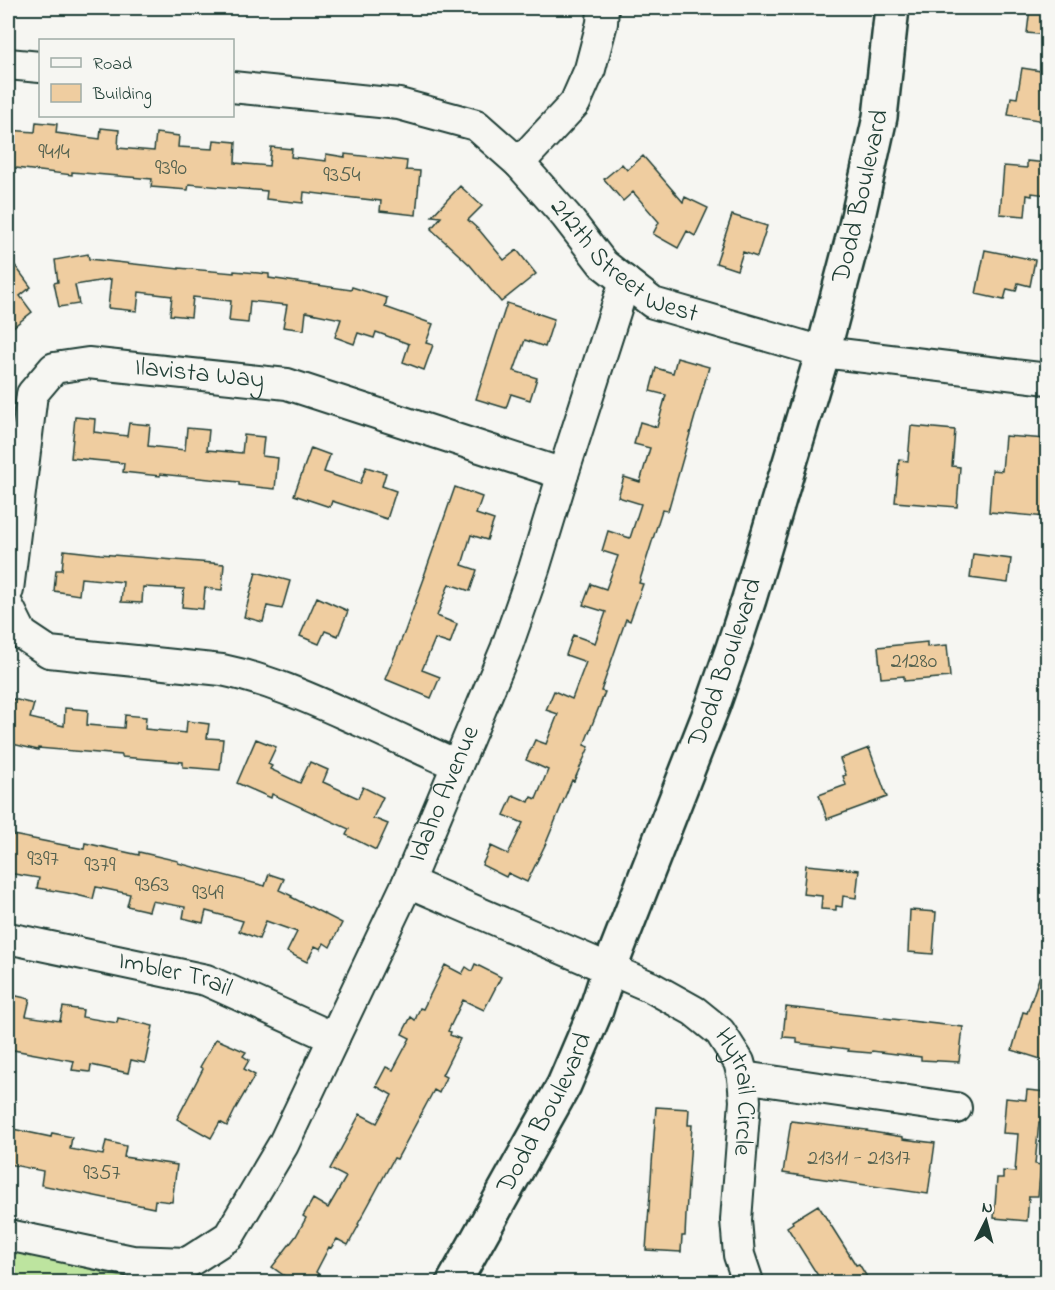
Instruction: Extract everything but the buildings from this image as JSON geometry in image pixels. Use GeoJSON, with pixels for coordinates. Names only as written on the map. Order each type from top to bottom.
{"type":"FeatureCollection","features":[{"type":"Feature","properties":{"kind":"main road","name":"Dodd Boulevard"},"geometry":{"type":"LineString","coordinates":[[454,1282],[564,1085],[596,1010],[609,970],[713,705],[733,648],[823,352],[855,230],[880,117],[891,8]]}},
{"type":"Feature","properties":{"kind":"street"},"geometry":{"type":"LineString","coordinates":[[519,163],[575,103],[590,69],[602,22],[603,8]]}},
{"type":"Feature","properties":{"kind":"street"},"geometry":{"type":"LineString","coordinates":[[8,64],[39,68]]}},
{"type":"Feature","properties":{"kind":"street","name":"212th Street West"},"geometry":{"type":"LineString","coordinates":[[234,87],[399,104],[476,125],[519,163],[566,216],[603,264],[653,303],[823,352],[1047,379]]}},
{"type":"Feature","properties":{"kind":"street","name":"Idaho Avenue"},"geometry":{"type":"LineString","coordinates":[[8,1235],[132,1261],[187,1263],[230,1236],[283,1145],[408,882],[506,649],[534,569],[625,281]]}},
{"type":"Feature","properties":{"kind":"street","name":"Ilavista Way"},"geometry":{"type":"LineString","coordinates":[[8,590],[32,394],[54,368],[88,363],[288,384],[563,474]]}},
{"type":"Feature","properties":{"kind":"street"},"geometry":{"type":"LineString","coordinates":[[8,606],[22,634],[49,652],[243,674],[308,697],[457,765]]}},
{"type":"Feature","properties":{"kind":"street","name":"Hytrail Circle"},"geometry":{"type":"LineString","coordinates":[[408,882],[651,987],[694,1011],[720,1032],[739,1062],[746,1101],[736,1220],[739,1255],[748,1282]]}},
{"type":"Feature","properties":{"kind":"street","name":"Imbler Trail"},"geometry":{"type":"LineString","coordinates":[[8,938],[206,980],[334,1038]]}},
{"type":"Feature","properties":{"kind":"street"},"geometry":{"type":"LineString","coordinates":[[743,1077],[956,1108]]}},
{"type":"Feature","properties":{"kind":"green space"},"geometry":{"type":"Polygon","coordinates":[[[8,1249],[139,1281],[139,1282],[8,1282],[8,1249]]]}}]}
